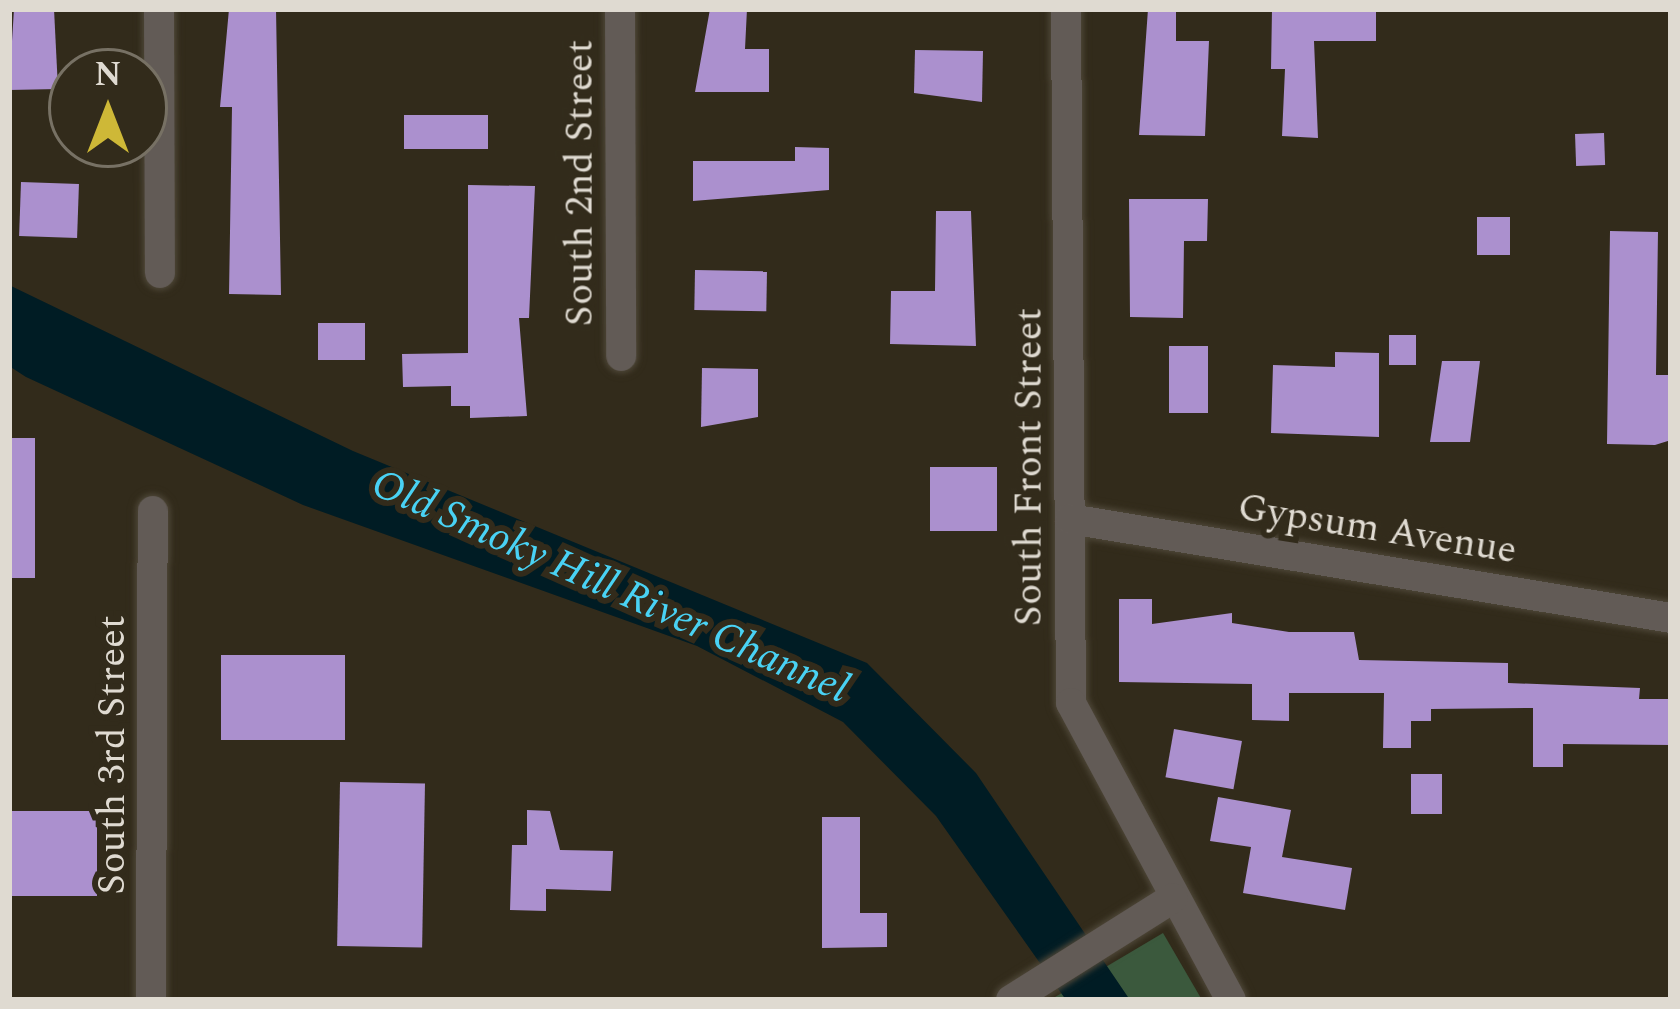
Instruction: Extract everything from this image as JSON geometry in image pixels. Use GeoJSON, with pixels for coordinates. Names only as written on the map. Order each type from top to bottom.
{"type":"FeatureCollection","features":[{"type":"Feature","properties":{"kind":"street"},"geometry":{"type":"LineString","coordinates":[[159,9],[160,273]]}},
{"type":"Feature","properties":{"kind":"street","name":"South 2nd Street"},"geometry":{"type":"LineString","coordinates":[[620,9],[621,356]]}},
{"type":"Feature","properties":{"kind":"street","name":"South Front Street"},"geometry":{"type":"LineString","coordinates":[[1066,9],[1071,703],[1231,1000]]}},
{"type":"Feature","properties":{"kind":"street","name":"South 3rd Street"},"geometry":{"type":"LineString","coordinates":[[151,1000],[153,511]]}},
{"type":"Feature","properties":{"kind":"street","name":"Gypsum Avenue"},"geometry":{"type":"LineString","coordinates":[[1070,519],[1671,618]]}},
{"type":"Feature","properties":{"kind":"street"},"geometry":{"type":"LineString","coordinates":[[1020,995],[1173,898]]}},
{"type":"Feature","properties":{"kind":"green space"},"geometry":{"type":"Polygon","coordinates":[[[1163,933],[1202,1000],[1050,1000],[1163,933]]]}},
{"type":"Feature","properties":{"kind":"water","name":"Old Smoky Hill River Channel"},"geometry":{"type":"Polygon","coordinates":[[[9,285],[353,451],[867,663],[976,773],[1130,1000],[1066,1000],[936,816],[843,722],[697,646],[303,505],[26,377],[9,366],[9,285]]]}},
{"type":"Feature","properties":{"kind":"building"},"geometry":{"type":"Polygon","coordinates":[[[14,9],[54,9],[56,48],[48,48],[48,89],[9,90],[14,9]]]}},
{"type":"Feature","properties":{"kind":"building"},"geometry":{"type":"Polygon","coordinates":[[[229,9],[276,9],[281,295],[229,294],[232,107],[220,107],[229,9]]]}},
{"type":"Feature","properties":{"kind":"building"},"geometry":{"type":"Polygon","coordinates":[[[710,9],[747,9],[745,49],[769,49],[769,92],[695,92],[710,9]]]}},
{"type":"Feature","properties":{"kind":"building"},"geometry":{"type":"Polygon","coordinates":[[[1148,9],[1176,9],[1176,41],[1209,41],[1205,136],[1139,135],[1148,9]]]}},
{"type":"Feature","properties":{"kind":"building"},"geometry":{"type":"Polygon","coordinates":[[[1272,9],[1376,9],[1376,41],[1314,41],[1318,138],[1282,136],[1285,69],[1271,69],[1272,9]]]}},
{"type":"Feature","properties":{"kind":"building"},"geometry":{"type":"Polygon","coordinates":[[[915,50],[983,51],[982,102],[914,93],[915,50]]]}},
{"type":"Feature","properties":{"kind":"building"},"geometry":{"type":"Polygon","coordinates":[[[404,115],[488,115],[488,149],[404,149],[404,115]]]}},
{"type":"Feature","properties":{"kind":"building"},"geometry":{"type":"Polygon","coordinates":[[[1604,133],[1605,165],[1576,166],[1575,134],[1604,133]]]}},
{"type":"Feature","properties":{"kind":"building"},"geometry":{"type":"Polygon","coordinates":[[[795,147],[829,148],[829,190],[693,201],[693,161],[795,161],[795,147]]]}},
{"type":"Feature","properties":{"kind":"building"},"geometry":{"type":"Polygon","coordinates":[[[21,182],[79,184],[77,238],[19,236],[21,182]]]}},
{"type":"Feature","properties":{"kind":"building"},"geometry":{"type":"Polygon","coordinates":[[[468,185],[535,186],[529,318],[519,318],[527,416],[470,418],[470,406],[451,406],[451,386],[403,387],[402,354],[468,353],[468,185]]]}},
{"type":"Feature","properties":{"kind":"building"},"geometry":{"type":"Polygon","coordinates":[[[1129,199],[1208,199],[1207,241],[1184,241],[1183,318],[1130,317],[1129,199]]]}},
{"type":"Feature","properties":{"kind":"building"},"geometry":{"type":"Polygon","coordinates":[[[936,211],[971,211],[976,346],[890,344],[891,291],[935,291],[936,211]]]}},
{"type":"Feature","properties":{"kind":"building"},"geometry":{"type":"Polygon","coordinates":[[[1477,217],[1510,217],[1510,255],[1477,255],[1477,217]]]}},
{"type":"Feature","properties":{"kind":"building"},"geometry":{"type":"Polygon","coordinates":[[[1610,231],[1658,232],[1656,375],[1671,375],[1671,440],[1655,445],[1607,444],[1610,231]]]}},
{"type":"Feature","properties":{"kind":"building"},"geometry":{"type":"Polygon","coordinates":[[[695,270],[767,271],[766,311],[694,310],[695,270]]]}},
{"type":"Feature","properties":{"kind":"building"},"geometry":{"type":"Polygon","coordinates":[[[318,323],[365,323],[365,360],[318,360],[318,323]]]}},
{"type":"Feature","properties":{"kind":"building"},"geometry":{"type":"Polygon","coordinates":[[[1389,335],[1416,335],[1416,365],[1389,365],[1389,335]]]}},
{"type":"Feature","properties":{"kind":"building"},"geometry":{"type":"Polygon","coordinates":[[[1169,346],[1208,346],[1208,413],[1169,413],[1169,346]]]}},
{"type":"Feature","properties":{"kind":"building"},"geometry":{"type":"Polygon","coordinates":[[[1335,352],[1379,353],[1379,437],[1271,433],[1273,365],[1335,367],[1335,352]]]}},
{"type":"Feature","properties":{"kind":"building"},"geometry":{"type":"Polygon","coordinates":[[[1442,361],[1480,361],[1470,442],[1430,442],[1442,361]]]}},
{"type":"Feature","properties":{"kind":"building"},"geometry":{"type":"Polygon","coordinates":[[[702,368],[758,369],[758,417],[701,427],[702,368]]]}},
{"type":"Feature","properties":{"kind":"building"},"geometry":{"type":"Polygon","coordinates":[[[9,438],[35,438],[35,578],[9,578],[9,438]]]}},
{"type":"Feature","properties":{"kind":"building"},"geometry":{"type":"Polygon","coordinates":[[[930,467],[997,467],[997,531],[930,531],[930,467]]]}},
{"type":"Feature","properties":{"kind":"building"},"geometry":{"type":"Polygon","coordinates":[[[1119,599],[1152,599],[1152,624],[1232,613],[1232,623],[1289,632],[1354,632],[1359,660],[1508,663],[1508,683],[1640,688],[1639,699],[1671,699],[1671,745],[1563,744],[1563,767],[1533,767],[1533,708],[1431,709],[1431,721],[1411,721],[1411,748],[1383,748],[1384,693],[1289,693],[1289,721],[1252,720],[1252,684],[1119,682],[1119,599]]]}},
{"type":"Feature","properties":{"kind":"building"},"geometry":{"type":"Polygon","coordinates":[[[221,655],[345,655],[345,740],[221,740],[221,655]]]}},
{"type":"Feature","properties":{"kind":"building"},"geometry":{"type":"Polygon","coordinates":[[[1174,729],[1242,741],[1233,789],[1165,777],[1174,729]]]}},
{"type":"Feature","properties":{"kind":"building"},"geometry":{"type":"Polygon","coordinates":[[[1411,774],[1442,774],[1442,814],[1411,814],[1411,774]]]}},
{"type":"Feature","properties":{"kind":"building"},"geometry":{"type":"Polygon","coordinates":[[[340,782],[425,783],[422,947],[337,946],[340,782]]]}},
{"type":"Feature","properties":{"kind":"building"},"geometry":{"type":"Polygon","coordinates":[[[1218,797],[1291,810],[1282,857],[1352,868],[1345,910],[1243,893],[1251,847],[1210,841],[1218,797]]]}},
{"type":"Feature","properties":{"kind":"building"},"geometry":{"type":"Polygon","coordinates":[[[527,810],[550,811],[560,850],[613,851],[611,891],[546,889],[546,911],[510,910],[512,845],[527,845],[527,810]]]}},
{"type":"Feature","properties":{"kind":"building"},"geometry":{"type":"Polygon","coordinates":[[[9,811],[97,811],[97,896],[9,896],[9,811]]]}},
{"type":"Feature","properties":{"kind":"building"},"geometry":{"type":"Polygon","coordinates":[[[822,817],[860,817],[860,913],[887,913],[887,947],[822,948],[822,817]]]}}]}
